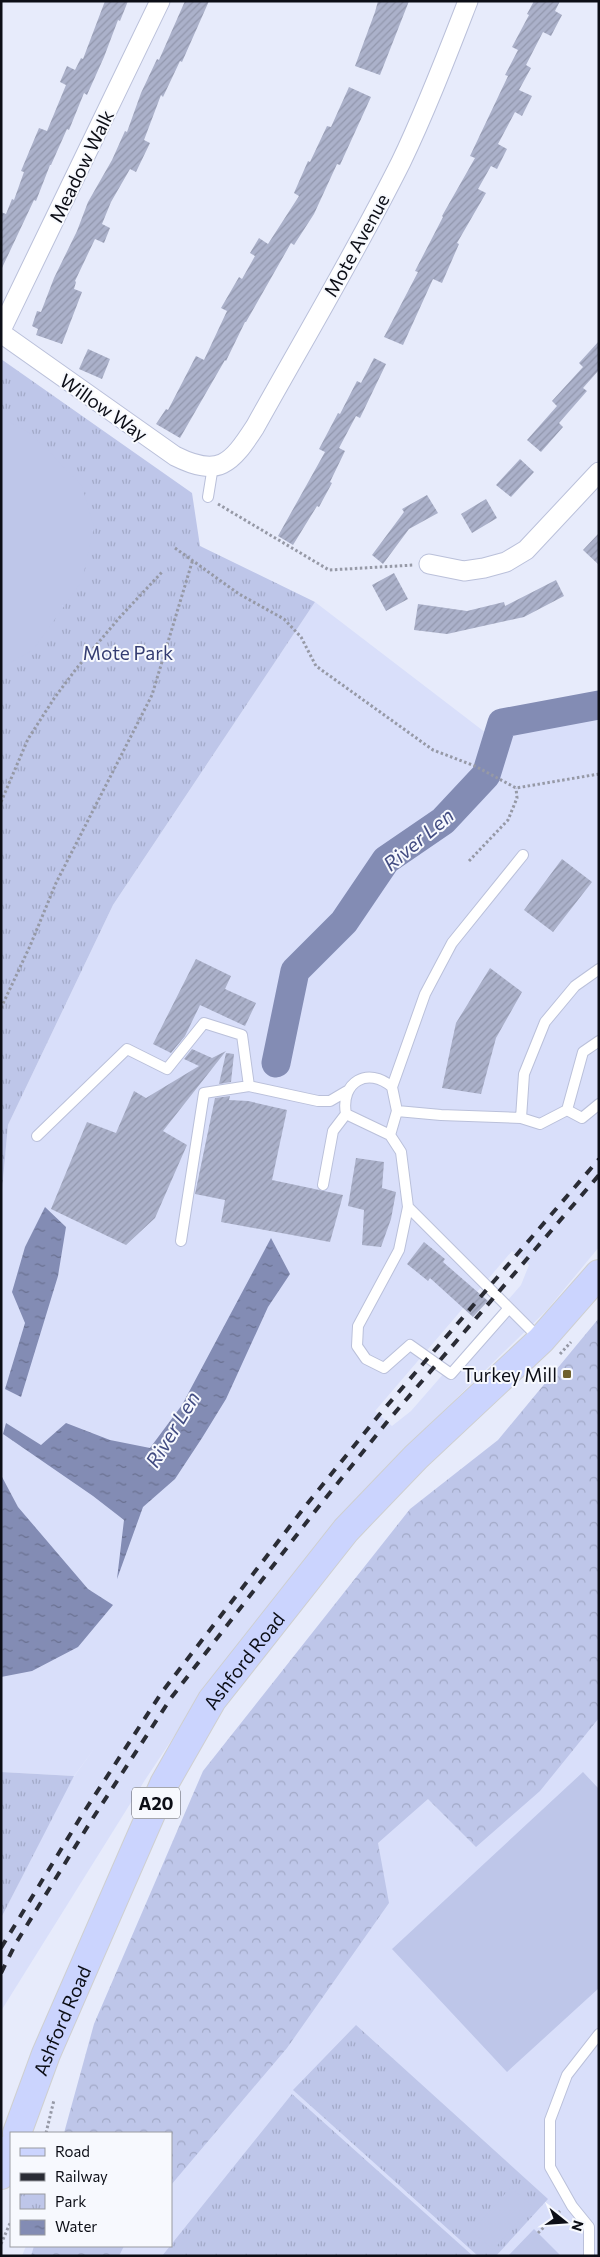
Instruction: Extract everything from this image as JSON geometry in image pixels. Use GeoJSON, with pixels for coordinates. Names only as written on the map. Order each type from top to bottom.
{"type":"FeatureCollection","features":[{"type":"Feature","properties":{"kind":"main road","name":"Ashford Road"},"geometry":{"type":"LineString","coordinates":[[17,2132],[46,2054],[164,1784],[212,1700],[346,1530],[416,1457],[549,1348],[599,1274]]}},
{"type":"Feature","properties":{"kind":"main road"},"geometry":{"type":"LineString","coordinates":[[1,2175],[10,2151]]}},
{"type":"Feature","properties":{"kind":"street","name":"Meadow Walk"},"geometry":{"type":"LineString","coordinates":[[1,332],[160,1]]}},
{"type":"Feature","properties":{"kind":"street","name":"Mote Avenue"},"geometry":{"type":"LineString","coordinates":[[213,466],[229,460],[242,447],[375,212],[402,161],[431,95],[468,1]]}},
{"type":"Feature","properties":{"kind":"street","name":"Willow Way"},"geometry":{"type":"LineString","coordinates":[[1,332],[175,456],[195,466],[213,466]]}},
{"type":"Feature","properties":{"kind":"street"},"geometry":{"type":"LineString","coordinates":[[429,564],[464,571],[506,562],[526,550],[599,472]]}},
{"type":"Feature","properties":{"kind":"lane"},"geometry":{"type":"LineString","coordinates":[[208,497],[213,466]]}},
{"type":"Feature","properties":{"kind":"lane"},"geometry":{"type":"LineString","coordinates":[[390,1136],[397,1111],[392,1087],[425,994],[452,943],[523,855]]}},
{"type":"Feature","properties":{"kind":"lane"},"geometry":{"type":"LineString","coordinates":[[521,1118],[524,1074],[545,1022],[575,986],[599,968]]}},
{"type":"Feature","properties":{"kind":"lane"},"geometry":{"type":"LineString","coordinates":[[37,1136],[128,1050],[167,1069],[204,1023],[242,1035],[249,1086]]}},
{"type":"Feature","properties":{"kind":"lane"},"geometry":{"type":"LineString","coordinates":[[397,1111],[441,1115],[521,1118],[540,1124],[567,1110],[583,1052],[599,1041]]}},
{"type":"Feature","properties":{"kind":"lane"},"geometry":{"type":"LineString","coordinates":[[181,1240],[204,1093],[249,1086],[318,1101],[330,1101],[347,1091],[362,1078],[380,1078],[392,1087]]}},
{"type":"Feature","properties":{"kind":"lane"},"geometry":{"type":"LineString","coordinates":[[323,1185],[333,1131],[346,1114],[344,1105],[347,1091]]}},
{"type":"Feature","properties":{"kind":"lane"},"geometry":{"type":"LineString","coordinates":[[567,1110],[582,1118],[599,1104]]}},
{"type":"Feature","properties":{"kind":"lane"},"geometry":{"type":"LineString","coordinates":[[346,1114],[390,1136],[401,1152],[408,1207],[399,1250],[358,1326],[357,1346],[366,1359],[384,1368],[410,1345],[452,1374],[509,1308]]}},
{"type":"Feature","properties":{"kind":"lane"},"geometry":{"type":"LineString","coordinates":[[408,1207],[549,1348]]}},
{"type":"Feature","properties":{"kind":"lane"},"geometry":{"type":"LineString","coordinates":[[589,2256],[589,2227],[571,2203],[550,2167],[550,2120],[567,2075],[599,2034]]}},
{"type":"Feature","properties":{"kind":"path"},"geometry":{"type":"LineString","coordinates":[[208,497],[329,570],[429,564]]}},
{"type":"Feature","properties":{"kind":"path"},"geometry":{"type":"LineString","coordinates":[[175,548],[193,559],[239,594],[284,618],[301,637],[316,666],[433,750],[475,766],[516,788],[599,774]]}},
{"type":"Feature","properties":{"kind":"path"},"geometry":{"type":"LineString","coordinates":[[1,1008],[30,946],[56,883],[152,695],[193,559]]}},
{"type":"Feature","properties":{"kind":"path"},"geometry":{"type":"LineString","coordinates":[[1,802],[28,739],[55,697],[120,617],[163,571]]}},
{"type":"Feature","properties":{"kind":"path"},"geometry":{"type":"LineString","coordinates":[[469,862],[508,820],[517,798],[516,788]]}},
{"type":"Feature","properties":{"kind":"path"},"geometry":{"type":"LineString","coordinates":[[549,1348],[576,1335]]}},
{"type":"Feature","properties":{"kind":"path"},"geometry":{"type":"LineString","coordinates":[[46,2132],[55,2095]]}},
{"type":"Feature","properties":{"kind":"path"},"geometry":{"type":"LineString","coordinates":[[538,2233],[556,2213],[571,2203]]}},
{"type":"Feature","properties":{"kind":"path"},"geometry":{"type":"LineString","coordinates":[[1,2244],[10,2223]]}},
{"type":"Feature","properties":{"kind":"shaded area"},"geometry":{"type":"Polygon","coordinates":[[[315,602],[486,733],[599,719],[599,1247],[547,1310],[431,1423],[220,1667],[145,1780],[1,2011],[1,1918],[70,1782],[97,1745],[74,1776],[1,1772],[1,1201],[8,1125],[113,905],[315,602]],[[512,1251],[375,1411],[392,1426],[411,1411],[521,1285],[529,1265],[512,1251]]]}},
{"type":"Feature","properties":{"kind":"shaded area"},"geometry":{"type":"Polygon","coordinates":[[[599,1395],[599,2256],[22,2256],[26,2247],[172,2247],[172,2132],[599,1395]]]}},
{"type":"Feature","properties":{"kind":"green space","name":"Mote Park"},"geometry":{"type":"Polygon","coordinates":[[[1,359],[192,493],[200,546],[315,602],[113,905],[8,1125],[1,1201],[1,359]]]}},
{"type":"Feature","properties":{"kind":"green space"},"geometry":{"type":"Polygon","coordinates":[[[1,417],[33,435],[82,486],[94,527],[82,581],[33,650],[1,668],[1,417]]]}},
{"type":"Feature","properties":{"kind":"green space"},"geometry":{"type":"Polygon","coordinates":[[[599,1318],[599,1718],[540,1791],[476,1847],[428,1799],[378,1843],[389,1903],[287,2048],[172,2184],[172,2132],[64,2132],[94,2024],[203,1771],[410,1509],[498,1440],[599,1318]]]}},
{"type":"Feature","properties":{"kind":"green space"},"geometry":{"type":"Polygon","coordinates":[[[1,1772],[74,1776],[1,1918],[1,1772]]]}},
{"type":"Feature","properties":{"kind":"green space"},"geometry":{"type":"Polygon","coordinates":[[[583,1772],[599,1789],[599,1988],[507,2072],[392,1949],[583,1772]]]}},
{"type":"Feature","properties":{"kind":"green space"},"geometry":{"type":"Polygon","coordinates":[[[356,2025],[548,2199],[496,2256],[478,2256],[293,2090],[356,2025]]]}},
{"type":"Feature","properties":{"kind":"green space"},"geometry":{"type":"Polygon","coordinates":[[[292,2094],[473,2256],[162,2256],[169,2247],[172,2247],[172,2244],[292,2094]]]}},
{"type":"Feature","properties":{"kind":"green space"},"geometry":{"type":"Polygon","coordinates":[[[511,2187],[532,2206],[493,2250],[472,2231],[511,2187]]]}},
{"type":"Feature","properties":{"kind":"green space"},"geometry":{"type":"Polygon","coordinates":[[[534,2229],[561,2256],[508,2256],[534,2229]]]}},
{"type":"Feature","properties":{"kind":"green space"},"geometry":{"type":"Polygon","coordinates":[[[34,2247],[124,2247],[119,2256],[31,2256],[34,2247]]]}},
{"type":"Feature","properties":{"kind":"water"},"geometry":{"type":"Polygon","coordinates":[[[45,1207],[66,1227],[58,1276],[21,1397],[5,1389],[25,1323],[12,1292],[25,1247],[45,1207]]]}},
{"type":"Feature","properties":{"kind":"water"},"geometry":{"type":"Polygon","coordinates":[[[271,1238],[290,1274],[268,1307],[226,1399],[202,1438],[175,1479],[143,1507],[117,1579],[124,1520],[93,1496],[3,1434],[6,1423],[41,1445],[66,1423],[110,1440],[150,1448],[182,1405],[271,1238]]]}},
{"type":"Feature","properties":{"kind":"water"},"geometry":{"type":"Polygon","coordinates":[[[1,1475],[18,1507],[88,1589],[113,1605],[78,1647],[32,1671],[1,1677],[1,1475]]]}},
{"type":"Feature","properties":{"kind":"building"},"geometry":{"type":"Polygon","coordinates":[[[105,1],[128,1],[120,21],[118,20],[87,95],[84,93],[69,130],[67,129],[50,165],[36,201],[34,200],[1,270],[1,212],[6,214],[12,199],[14,200],[24,172],[21,171],[39,128],[47,131],[66,85],[60,82],[67,66],[75,70],[81,58],[83,59],[105,1]]]}},
{"type":"Feature","properties":{"kind":"building"},"geometry":{"type":"Polygon","coordinates":[[[185,1],[209,1],[182,62],[180,61],[163,97],[161,95],[144,140],[150,143],[136,172],[130,169],[111,202],[102,224],[110,228],[104,243],[95,239],[75,281],[74,289],[82,292],[62,344],[36,335],[38,329],[32,326],[37,311],[41,312],[88,202],[112,160],[125,131],[127,132],[141,93],[157,59],[159,60],[185,1]]]}},
{"type":"Feature","properties":{"kind":"building"},"geometry":{"type":"Polygon","coordinates":[[[378,1],[409,1],[380,75],[355,66],[378,1]]]}},
{"type":"Feature","properties":{"kind":"building"},"geometry":{"type":"Polygon","coordinates":[[[534,1],[560,1],[555,11],[562,15],[551,36],[543,32],[526,65],[531,68],[519,90],[532,96],[522,116],[515,112],[498,144],[507,149],[497,169],[491,166],[478,189],[486,193],[457,243],[459,244],[442,283],[433,279],[403,345],[384,337],[418,272],[415,271],[442,216],[475,158],[470,156],[508,76],[505,75],[518,50],[512,47],[529,15],[527,14],[534,1]]]}},
{"type":"Feature","properties":{"kind":"building"},"geometry":{"type":"Polygon","coordinates":[[[349,87],[371,97],[340,165],[337,164],[314,214],[294,245],[291,243],[245,322],[226,361],[180,438],[156,424],[166,409],[168,410],[196,356],[204,360],[227,311],[221,308],[239,277],[242,279],[255,256],[250,253],[259,238],[268,244],[299,196],[294,193],[308,161],[310,162],[327,126],[331,127],[349,87]]]}},
{"type":"Feature","properties":{"kind":"building"},"geometry":{"type":"Polygon","coordinates":[[[599,341],[599,370],[583,388],[587,391],[559,423],[563,427],[541,452],[527,440],[557,406],[552,401],[583,367],[579,363],[599,341]]]}},
{"type":"Feature","properties":{"kind":"building"},"geometry":{"type":"Polygon","coordinates":[[[88,349],[110,359],[102,379],[79,369],[88,349]]]}},
{"type":"Feature","properties":{"kind":"building"},"geometry":{"type":"Polygon","coordinates":[[[374,358],[386,364],[360,418],[356,416],[339,448],[345,451],[330,482],[332,483],[319,507],[317,506],[293,545],[278,536],[325,452],[319,449],[338,413],[340,414],[357,381],[361,383],[374,358]]]}},
{"type":"Feature","properties":{"kind":"building"},"geometry":{"type":"Polygon","coordinates":[[[520,459],[534,472],[511,497],[496,485],[520,459]]]}},
{"type":"Feature","properties":{"kind":"building"},"geometry":{"type":"Polygon","coordinates":[[[427,495],[438,513],[409,529],[383,564],[372,555],[404,512],[402,509],[427,495]]]}},
{"type":"Feature","properties":{"kind":"building"},"geometry":{"type":"Polygon","coordinates":[[[486,499],[497,518],[472,533],[461,514],[486,499]]]}},
{"type":"Feature","properties":{"kind":"building"},"geometry":{"type":"Polygon","coordinates":[[[599,533],[599,565],[583,550],[599,533]]]}},
{"type":"Feature","properties":{"kind":"building"},"geometry":{"type":"Polygon","coordinates":[[[394,573],[408,599],[386,611],[372,585],[394,573]]]}},
{"type":"Feature","properties":{"kind":"building"},"geometry":{"type":"Polygon","coordinates":[[[556,580],[564,596],[524,617],[447,634],[414,630],[418,604],[467,611],[504,602],[505,606],[556,580]]]}},
{"type":"Feature","properties":{"kind":"building"},"geometry":{"type":"Polygon","coordinates":[[[562,859],[592,882],[553,932],[524,910],[562,859]]]}},
{"type":"Feature","properties":{"kind":"building"},"geometry":{"type":"Polygon","coordinates":[[[196,959],[231,976],[225,989],[256,1003],[245,1026],[200,1005],[185,1036],[171,1053],[153,1044],[196,959]]]}},
{"type":"Feature","properties":{"kind":"building"},"geometry":{"type":"Polygon","coordinates":[[[490,968],[522,992],[496,1038],[481,1094],[442,1088],[456,1023],[490,968]]]}},
{"type":"Feature","properties":{"kind":"building"},"geometry":{"type":"Polygon","coordinates":[[[192,1049],[212,1058],[226,1051],[163,1131],[187,1145],[155,1218],[126,1245],[51,1209],[87,1122],[116,1133],[134,1091],[146,1098],[199,1066],[184,1059],[192,1049]]]}},
{"type":"Feature","properties":{"kind":"building"},"geometry":{"type":"Polygon","coordinates":[[[226,1053],[234,1054],[231,1082],[219,1084],[226,1053]]]}},
{"type":"Feature","properties":{"kind":"building"},"geometry":{"type":"Polygon","coordinates":[[[230,1096],[229,1100],[248,1101],[287,1110],[272,1180],[343,1195],[330,1242],[221,1222],[225,1200],[195,1194],[215,1098],[230,1096]]]}},
{"type":"Feature","properties":{"kind":"building"},"geometry":{"type":"Polygon","coordinates":[[[356,1158],[384,1162],[382,1188],[396,1192],[391,1219],[381,1247],[362,1245],[364,1210],[348,1206],[356,1158]]]}},
{"type":"Feature","properties":{"kind":"building"},"geometry":{"type":"Polygon","coordinates":[[[424,1242],[445,1259],[443,1262],[488,1301],[473,1317],[430,1278],[428,1281],[407,1264],[424,1242]]]}},
{"type":"Feature","properties":{"kind":"waterway","name":"River Len"},"geometry":{"type":"LineString","coordinates":[[276,1063],[295,971],[344,922],[386,860],[443,821],[486,775],[502,723],[599,705]]}},
{"type":"Feature","properties":{"kind":"railway"},"geometry":{"type":"LineString","coordinates":[[1,1948],[82,1815],[162,1692],[307,1504],[379,1415],[599,1159]]}},
{"type":"Feature","properties":{"kind":"railway"},"geometry":{"type":"LineString","coordinates":[[1,1973],[16,1943],[91,1821],[171,1698],[316,1510],[387,1422],[599,1175]]}},
{"type":"Feature","properties":{"kind":"place","name":"Turkey Mill"},"geometry":{"type":"Point","coordinates":[567,1374]}}]}
